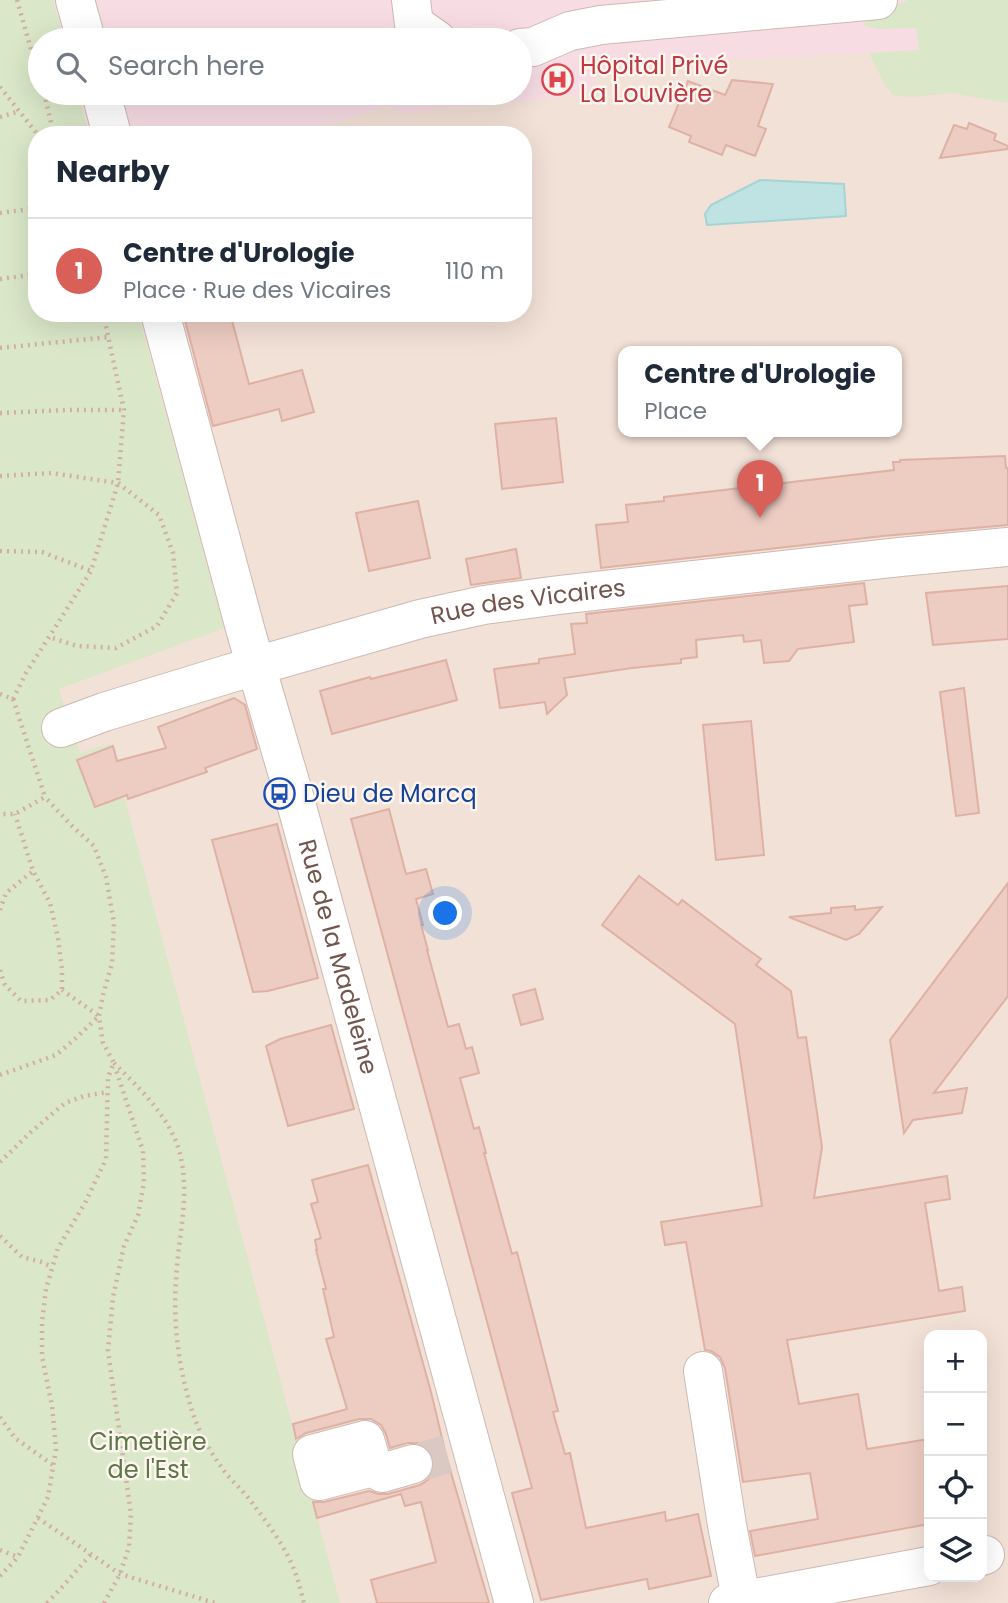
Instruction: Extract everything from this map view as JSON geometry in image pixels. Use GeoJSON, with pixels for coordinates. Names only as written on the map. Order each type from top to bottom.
{"type":"FeatureCollection","features":[{"type":"Feature","properties":{"kind":"street"},"geometry":{"type":"LineString","coordinates":[[75,0],[83,28]]}},
{"type":"Feature","properties":{"kind":"street"},"geometry":{"type":"LineString","coordinates":[[411,0],[414,24],[420,28]]}},
{"type":"Feature","properties":{"kind":"street"},"geometry":{"type":"LineString","coordinates":[[532,47],[570,30],[601,25],[861,1]]}},
{"type":"Feature","properties":{"kind":"street"},"geometry":{"type":"LineString","coordinates":[[103,105],[109,126]]}},
{"type":"Feature","properties":{"kind":"street","name":"Rue de la Madeleine"},"geometry":{"type":"LineString","coordinates":[[162,322],[256,667],[293,792],[444,1455],[514,1603]]}},
{"type":"Feature","properties":{"kind":"street","name":"Rue des Vicaires"},"geometry":{"type":"LineString","coordinates":[[61,728],[104,712],[421,619],[495,604],[859,561],[1008,547]]}},
{"type":"Feature","properties":{"kind":"street"},"geometry":{"type":"LineString","coordinates":[[703,1371],[737,1602],[924,1567]]}},
{"type":"Feature","properties":{"kind":"street"},"geometry":{"type":"LineString","coordinates":[[373,1467],[383,1473],[444,1455]]}},
{"type":"Feature","properties":{"kind":"path"},"geometry":{"type":"LineString","coordinates":[[17,0],[28,39]]}},
{"type":"Feature","properties":{"kind":"path"},"geometry":{"type":"LineString","coordinates":[[0,87],[31,126]]}},
{"type":"Feature","properties":{"kind":"path"},"geometry":{"type":"LineString","coordinates":[[47,105],[52,126]]}},
{"type":"Feature","properties":{"kind":"path"},"geometry":{"type":"LineString","coordinates":[[0,117],[20,111]]}},
{"type":"Feature","properties":{"kind":"path"},"geometry":{"type":"LineString","coordinates":[[0,213],[28,209]]}},
{"type":"Feature","properties":{"kind":"path"},"geometry":{"type":"LineString","coordinates":[[0,279],[28,275]]}},
{"type":"Feature","properties":{"kind":"path"},"geometry":{"type":"LineString","coordinates":[[104,1603],[120,1574],[129,1548],[131,1514],[108,1351],[113,1297],[124,1246],[138,1216],[144,1182],[143,1151],[114,1063],[103,1043],[99,1016],[112,963],[114,923],[106,877],[94,846],[45,797],[13,699],[26,673],[91,571],[118,483],[124,410],[105,322]]}},
{"type":"Feature","properties":{"kind":"path"},"geometry":{"type":"LineString","coordinates":[[0,348],[109,337]]}},
{"type":"Feature","properties":{"kind":"path"},"geometry":{"type":"LineString","coordinates":[[0,413],[124,410]]}},
{"type":"Feature","properties":{"kind":"path"},"geometry":{"type":"LineString","coordinates":[[0,476],[51,473],[118,483],[159,515],[173,554],[177,593],[157,626],[116,649],[77,646],[49,637]]}},
{"type":"Feature","properties":{"kind":"path"},"geometry":{"type":"LineString","coordinates":[[0,551],[43,552],[91,571]]}},
{"type":"Feature","properties":{"kind":"path"},"geometry":{"type":"LineString","coordinates":[[0,694],[13,699]]}},
{"type":"Feature","properties":{"kind":"path"},"geometry":{"type":"LineString","coordinates":[[0,814],[15,814],[45,797]]}},
{"type":"Feature","properties":{"kind":"path"},"geometry":{"type":"LineString","coordinates":[[15,814],[33,871],[50,903],[58,938],[62,990]]}},
{"type":"Feature","properties":{"kind":"path"},"geometry":{"type":"LineString","coordinates":[[0,910],[6,893],[33,871]]}},
{"type":"Feature","properties":{"kind":"path"},"geometry":{"type":"LineString","coordinates":[[0,970],[5,985],[21,1001],[50,1000],[62,990]]}},
{"type":"Feature","properties":{"kind":"path"},"geometry":{"type":"LineString","coordinates":[[62,990],[99,1016]]}},
{"type":"Feature","properties":{"kind":"path"},"geometry":{"type":"LineString","coordinates":[[0,1075],[56,1055],[99,1016]]}},
{"type":"Feature","properties":{"kind":"path"},"geometry":{"type":"LineString","coordinates":[[0,1576],[18,1557],[48,1497],[56,1449],[52,1406],[41,1356],[41,1322],[46,1289],[58,1248],[85,1203],[106,1159],[108,1077],[114,1063]]}},
{"type":"Feature","properties":{"kind":"path"},"geometry":{"type":"LineString","coordinates":[[114,1063],[157,1110],[178,1147],[183,1174],[184,1208],[175,1317],[180,1364],[189,1404],[202,1435],[221,1467],[253,1503],[281,1544],[295,1571],[304,1603]]}},
{"type":"Feature","properties":{"kind":"path"},"geometry":{"type":"LineString","coordinates":[[0,1162],[65,1103],[108,1092]]}},
{"type":"Feature","properties":{"kind":"path"},"geometry":{"type":"LineString","coordinates":[[0,1236],[22,1257],[52,1267]]}},
{"type":"Feature","properties":{"kind":"path"},"geometry":{"type":"LineString","coordinates":[[0,1417],[15,1438],[53,1465]]}},
{"type":"Feature","properties":{"kind":"path"},"geometry":{"type":"LineString","coordinates":[[37,1518],[120,1574],[215,1603]]}},
{"type":"Feature","properties":{"kind":"path"},"geometry":{"type":"LineString","coordinates":[[0,1550],[18,1557]]}},
{"type":"Feature","properties":{"kind":"path"},"geometry":{"type":"LineString","coordinates":[[47,1603],[91,1554]]}},
{"type":"Feature","properties":{"kind":"shaded area"},"geometry":{"type":"Polygon","coordinates":[[[0,0],[1008,0],[1008,1603],[0,1603],[0,0]]]}},
{"type":"Feature","properties":{"kind":"shaded area","name":"Hôpital Privé La Louvière"},"geometry":{"type":"Polygon","coordinates":[[[97,0],[1008,0],[1008,45],[593,67],[597,93],[532,100],[532,28],[105,28],[97,0]]]}},
{"type":"Feature","properties":{"kind":"shaded area","name":"Hôpital Privé La Louvière"},"geometry":{"type":"Polygon","coordinates":[[[125,105],[394,105],[319,126],[131,126],[125,105]]]}},
{"type":"Feature","properties":{"kind":"shaded area","name":"Hôpital Privé La Louvière"},"geometry":{"type":"Polygon","coordinates":[[[394,105],[482,105],[396,114],[394,105]]]}},
{"type":"Feature","properties":{"kind":"green space","name":"Cimetière de l'Est"},"geometry":{"type":"Polygon","coordinates":[[[0,0],[53,0],[61,28],[28,28],[28,105],[81,105],[87,126],[28,126],[28,322],[140,322],[224,628],[59,689],[80,753],[110,744],[340,1603],[0,1603],[0,0]]]}},
{"type":"Feature","properties":{"kind":"green space"},"geometry":{"type":"Polygon","coordinates":[[[909,0],[1008,0],[1008,103],[952,93],[910,97],[893,95],[869,53],[919,50],[916,28],[878,29],[863,25],[877,11],[909,0]]]}},
{"type":"Feature","properties":{"kind":"water"},"geometry":{"type":"Polygon","coordinates":[[[760,180],[844,184],[846,216],[707,225],[705,214],[711,205],[760,180]]]}},
{"type":"Feature","properties":{"kind":"building"},"geometry":{"type":"Polygon","coordinates":[[[732,80],[773,84],[758,126],[766,129],[755,156],[726,145],[722,155],[689,142],[691,136],[669,127],[688,81],[725,95],[732,80]]]}},
{"type":"Feature","properties":{"kind":"building"},"geometry":{"type":"Polygon","coordinates":[[[969,123],[996,134],[994,140],[1008,146],[1008,149],[940,158],[954,125],[967,129],[969,123]]]}},
{"type":"Feature","properties":{"kind":"building"},"geometry":{"type":"Polygon","coordinates":[[[185,322],[232,322],[249,384],[302,370],[314,412],[282,421],[279,409],[213,426],[185,322]]]}},
{"type":"Feature","properties":{"kind":"building"},"geometry":{"type":"Polygon","coordinates":[[[556,418],[563,482],[502,489],[495,424],[556,418]]]}},
{"type":"Feature","properties":{"kind":"building"},"geometry":{"type":"Polygon","coordinates":[[[1005,456],[1008,468],[1008,525],[883,536],[601,568],[596,525],[628,522],[626,505],[664,501],[664,497],[894,470],[893,462],[900,460],[1005,456]]]}},
{"type":"Feature","properties":{"kind":"building"},"geometry":{"type":"Polygon","coordinates":[[[418,501],[430,558],[369,571],[356,513],[418,501]]]}},
{"type":"Feature","properties":{"kind":"building"},"geometry":{"type":"Polygon","coordinates":[[[516,549],[521,578],[471,585],[466,559],[516,549]]]}},
{"type":"Feature","properties":{"kind":"building"},"geometry":{"type":"Polygon","coordinates":[[[864,583],[867,604],[849,606],[854,642],[798,649],[789,661],[764,663],[761,640],[744,642],[743,635],[696,640],[697,657],[681,659],[681,663],[564,678],[567,695],[547,714],[545,702],[500,708],[494,669],[539,663],[539,659],[575,654],[571,624],[587,623],[586,614],[864,583]]]}},
{"type":"Feature","properties":{"kind":"building"},"geometry":{"type":"Polygon","coordinates":[[[1008,586],[1008,639],[933,645],[926,593],[1008,586]]]}},
{"type":"Feature","properties":{"kind":"building"},"geometry":{"type":"Polygon","coordinates":[[[446,660],[457,700],[332,734],[320,691],[446,660]]]}},
{"type":"Feature","properties":{"kind":"building"},"geometry":{"type":"Polygon","coordinates":[[[964,688],[979,813],[956,816],[940,692],[964,688]]]}},
{"type":"Feature","properties":{"kind":"building"},"geometry":{"type":"Polygon","coordinates":[[[234,698],[245,705],[257,749],[205,768],[207,772],[128,799],[127,795],[95,807],[77,760],[113,746],[117,761],[166,748],[158,727],[234,698]]]}},
{"type":"Feature","properties":{"kind":"building"},"geometry":{"type":"Polygon","coordinates":[[[751,721],[764,855],[716,860],[703,725],[751,721]]]}},
{"type":"Feature","properties":{"kind":"building"},"geometry":{"type":"Polygon","coordinates":[[[389,809],[406,874],[426,869],[433,894],[416,899],[427,950],[448,1027],[459,1024],[466,1049],[472,1047],[479,1073],[460,1078],[474,1129],[479,1127],[512,1254],[517,1252],[558,1411],[553,1412],[565,1454],[570,1453],[586,1528],[665,1512],[666,1521],[698,1514],[711,1576],[649,1589],[647,1579],[541,1600],[512,1493],[532,1488],[351,819],[389,809]]]}},
{"type":"Feature","properties":{"kind":"building"},"geometry":{"type":"Polygon","coordinates":[[[277,824],[318,978],[268,991],[253,992],[212,840],[277,824]]]}},
{"type":"Feature","properties":{"kind":"building"},"geometry":{"type":"Polygon","coordinates":[[[639,876],[678,905],[682,900],[761,959],[756,965],[791,991],[798,1038],[806,1037],[822,1147],[814,1198],[947,1176],[950,1199],[925,1203],[939,1291],[962,1287],[965,1311],[787,1340],[799,1404],[858,1394],[867,1449],[924,1440],[924,1525],[755,1556],[750,1531],[818,1519],[810,1473],[743,1482],[725,1368],[720,1357],[705,1350],[686,1242],[665,1245],[661,1222],[762,1206],[735,1024],[602,925],[639,876]]]}},
{"type":"Feature","properties":{"kind":"building"},"geometry":{"type":"Polygon","coordinates":[[[1008,883],[1008,996],[934,1093],[967,1088],[962,1113],[913,1120],[904,1133],[890,1040],[1008,883]]]}},
{"type":"Feature","properties":{"kind":"building"},"geometry":{"type":"Polygon","coordinates":[[[855,906],[855,910],[882,907],[859,934],[846,940],[789,917],[831,913],[831,908],[855,906]]]}},
{"type":"Feature","properties":{"kind":"building"},"geometry":{"type":"Polygon","coordinates":[[[535,989],[543,1019],[521,1025],[513,995],[535,989]]]}},
{"type":"Feature","properties":{"kind":"building"},"geometry":{"type":"Polygon","coordinates":[[[331,1025],[354,1109],[288,1126],[266,1046],[280,1039],[331,1025]]]}},
{"type":"Feature","properties":{"kind":"building"},"geometry":{"type":"Polygon","coordinates":[[[368,1165],[447,1459],[489,1603],[377,1603],[371,1580],[436,1562],[421,1502],[405,1506],[401,1494],[317,1518],[313,1502],[324,1502],[369,1491],[388,1494],[420,1485],[429,1479],[434,1469],[434,1457],[428,1448],[418,1443],[407,1443],[390,1448],[381,1425],[371,1419],[359,1419],[306,1433],[296,1439],[293,1424],[347,1409],[326,1339],[334,1337],[316,1250],[315,1240],[321,1238],[311,1204],[318,1202],[312,1180],[368,1165]]]}},
{"type":"Feature","properties":{"kind":"tunnel"},"geometry":{"type":"LineString","coordinates":[[413,1464],[447,1454]]}},
{"type":"Feature","properties":{"kind":"place","name":"Hôpital Privé La Louvière"},"geometry":{"type":"Point","coordinates":[557,80]}},
{"type":"Feature","properties":{"kind":"place","name":"Centre d'Urologie"},"geometry":{"type":"Point","coordinates":[760,518]}},
{"type":"Feature","properties":{"kind":"place","name":"Dieu de Marcq"},"geometry":{"type":"Point","coordinates":[280,794]}}]}
